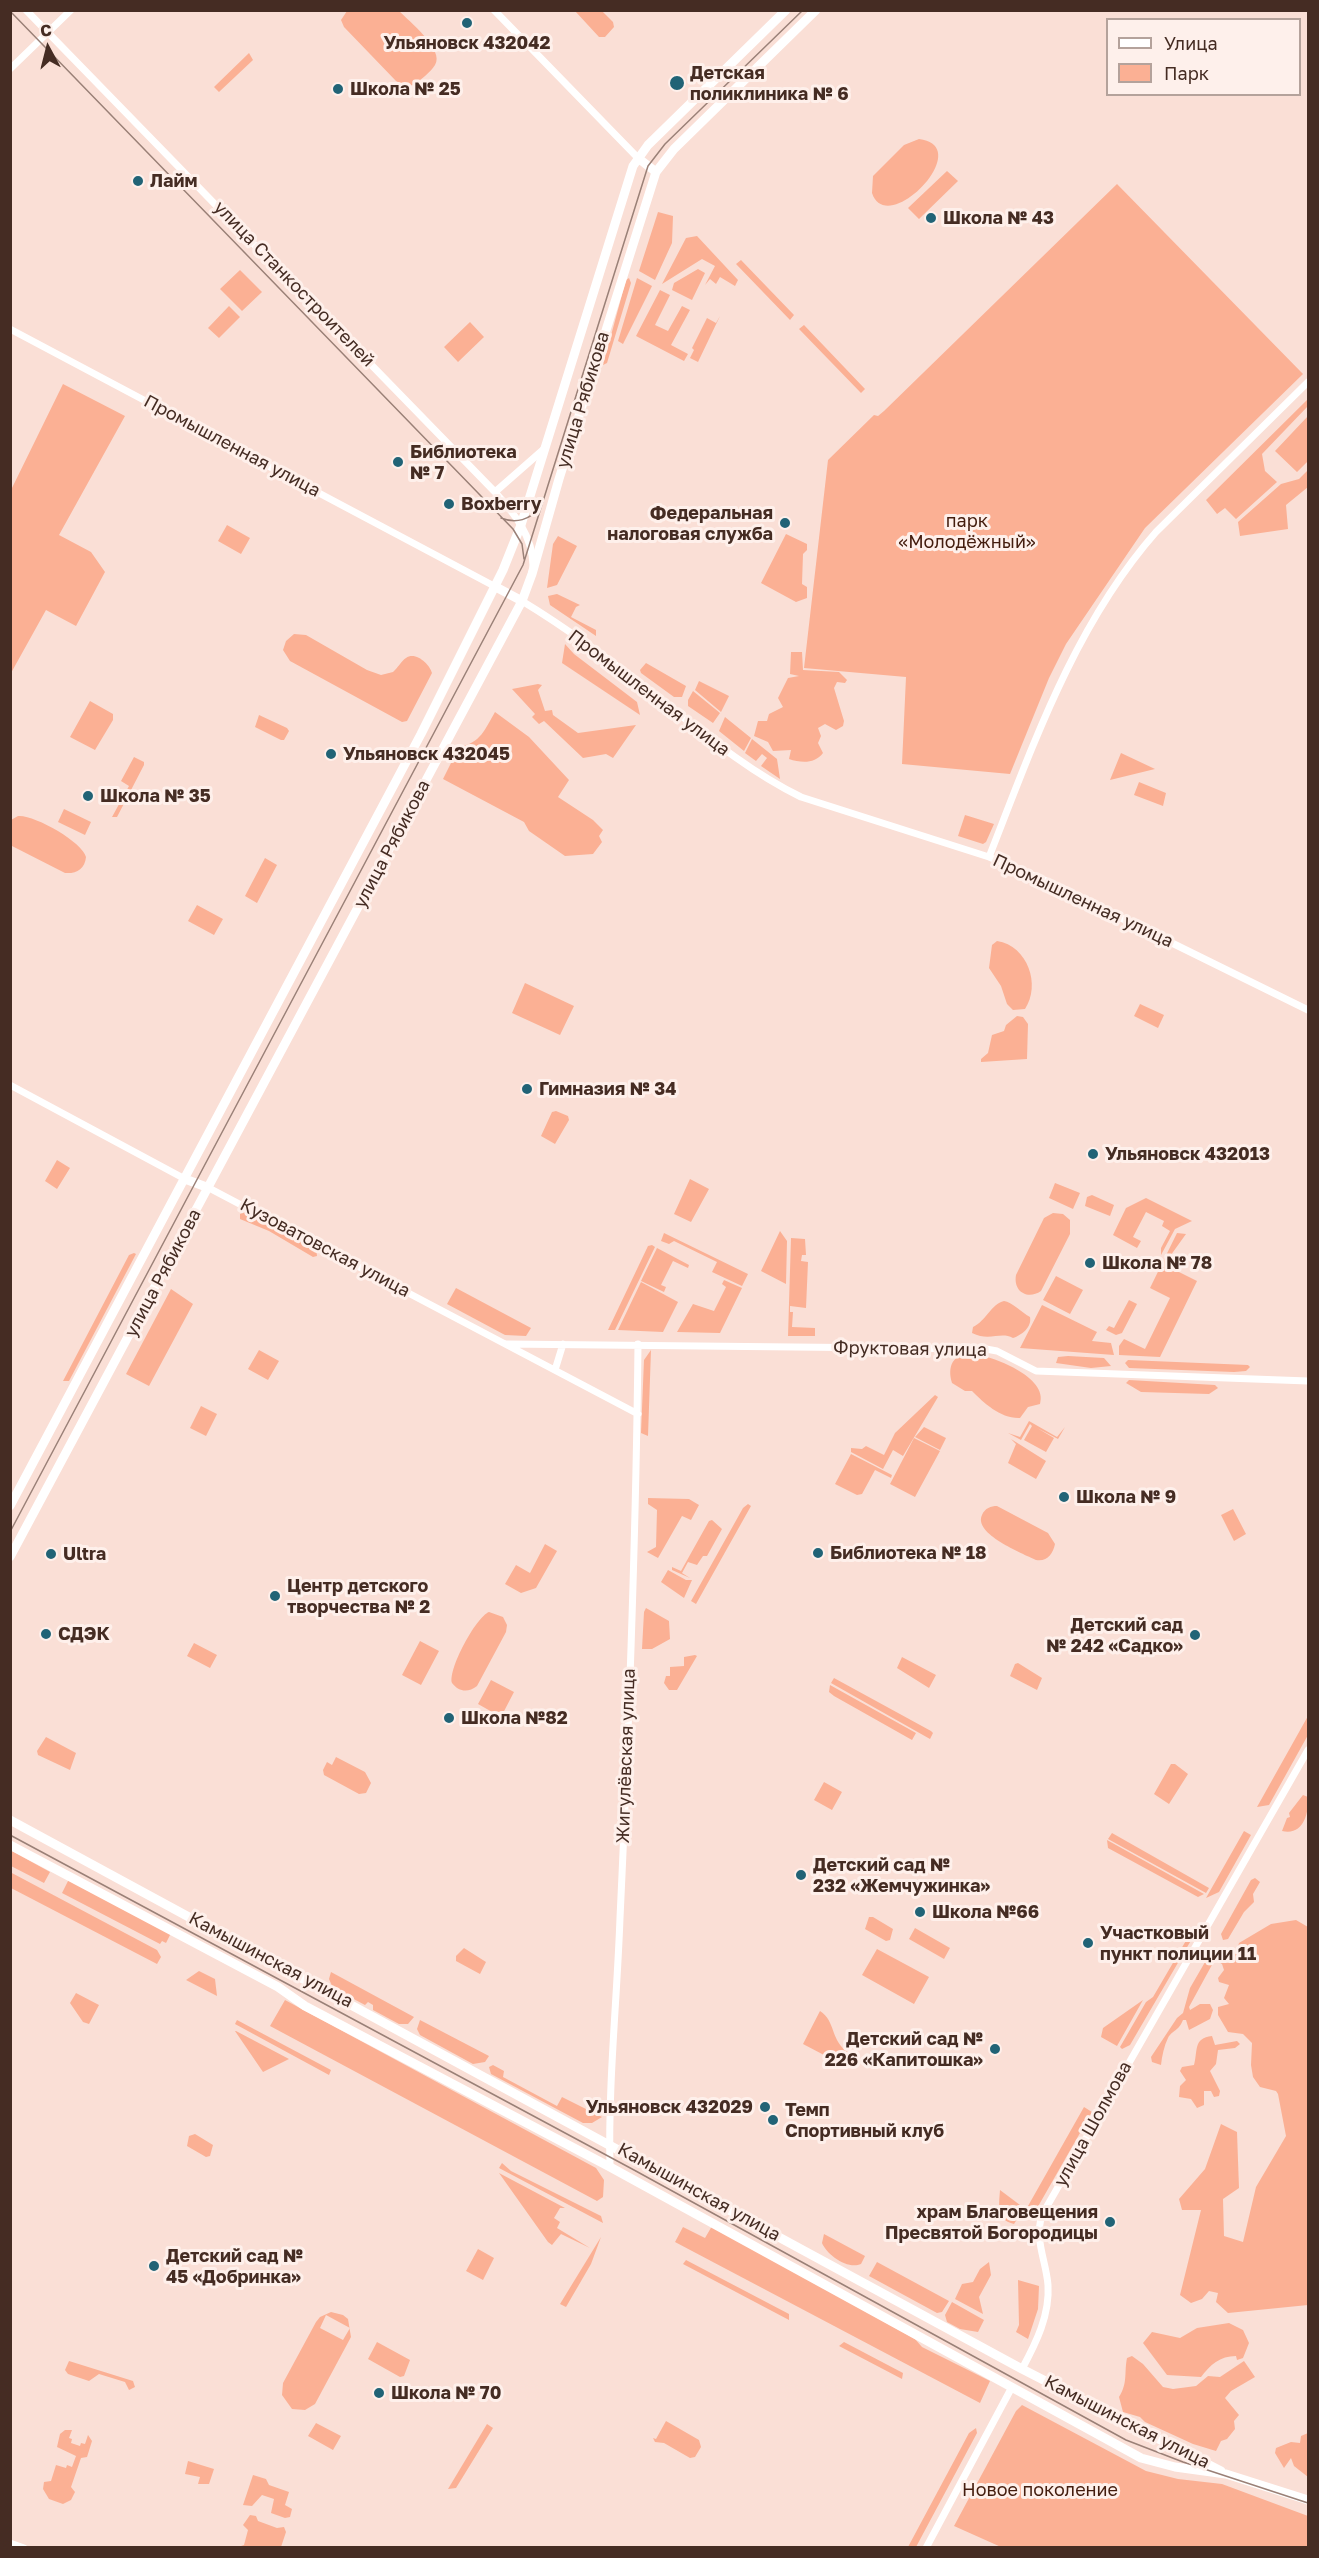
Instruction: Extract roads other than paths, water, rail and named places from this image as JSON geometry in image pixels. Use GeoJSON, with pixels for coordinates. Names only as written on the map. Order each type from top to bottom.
{"type":"FeatureCollection","features":[{"type":"Feature","properties":{"kind":"main road","name":"улица Рябикова"},"geometry":{"type":"LineString","coordinates":[[10,1506],[421,734],[494,586],[521,525],[621,200],[638,158],[665,128],[786,10]]}},
{"type":"Feature","properties":{"kind":"main road","name":"улица Рябикова"},"geometry":{"type":"LineString","coordinates":[[10,1557],[522,601],[656,172],[674,149],[816,10]]}},
{"type":"Feature","properties":{"kind":"main road"},"geometry":{"type":"LineString","coordinates":[[638,158],[656,172]]}},
{"type":"Feature","properties":{"kind":"main road","name":"Промышленная улица"},"geometry":{"type":"LineString","coordinates":[[494,586],[522,601]]}},
{"type":"Feature","properties":{"kind":"main road","name":"Кузоватовская улица"},"geometry":{"type":"LineString","coordinates":[[185,1179],[209,1188]]}},
{"type":"Feature","properties":{"kind":"main road","name":"Камышинская улица"},"geometry":{"type":"LineString","coordinates":[[10,1820],[1022,2369],[1226,2474]]}},
{"type":"Feature","properties":{"kind":"main road","name":"Камышинская улица"},"geometry":{"type":"LineString","coordinates":[[10,1845],[278,1987],[315,2012],[610,2167],[1141,2458],[1175,2467],[1226,2474]]}},
{"type":"Feature","properties":{"kind":"main road","name":"улица Шолмова"},"geometry":{"type":"LineString","coordinates":[[1012,2387],[1022,2369]]}},
{"type":"Feature","properties":{"kind":"main road"},"geometry":{"type":"LineString","coordinates":[[1226,2474],[1308,2500]]}},
{"type":"Feature","properties":{"kind":"street","name":"улица Станкостроителей"},"geometry":{"type":"LineString","coordinates":[[26,10],[495,492],[521,525],[530,544],[532,574]]}},
{"type":"Feature","properties":{"kind":"street"},"geometry":{"type":"LineString","coordinates":[[10,69],[71,10]]}},
{"type":"Feature","properties":{"kind":"street"},"geometry":{"type":"LineString","coordinates":[[494,10],[638,158]]}},
{"type":"Feature","properties":{"kind":"street","name":"Промышленная улица"},"geometry":{"type":"LineString","coordinates":[[10,329],[494,586]]}},
{"type":"Feature","properties":{"kind":"street"},"geometry":{"type":"LineString","coordinates":[[989,857],[1071,660],[1136,556],[1156,532],[1308,382]]}},
{"type":"Feature","properties":{"kind":"street"},"geometry":{"type":"LineString","coordinates":[[495,492],[546,447]]}},
{"type":"Feature","properties":{"kind":"street","name":"Промышленная улица"},"geometry":{"type":"LineString","coordinates":[[522,601],[593,649],[731,756],[783,789],[801,797],[989,857],[1054,885],[1308,1010]]}},
{"type":"Feature","properties":{"kind":"street","name":"Кузоватовская улица"},"geometry":{"type":"LineString","coordinates":[[10,1085],[185,1179]]}},
{"type":"Feature","properties":{"kind":"street","name":"Кузоватовская улица"},"geometry":{"type":"LineString","coordinates":[[209,1188],[638,1414]]}},
{"type":"Feature","properties":{"kind":"street","name":"Фруктовая улица"},"geometry":{"type":"LineString","coordinates":[[506,1344],[986,1349],[998,1352],[1036,1371],[1308,1381]]}},
{"type":"Feature","properties":{"kind":"street"},"geometry":{"type":"LineString","coordinates":[[555,1370],[562,1344]]}},
{"type":"Feature","properties":{"kind":"street","name":"Жигулёвская улица"},"geometry":{"type":"LineString","coordinates":[[610,2167],[609,2144],[620,1920],[638,1414],[638,1344]]}},
{"type":"Feature","properties":{"kind":"street","name":"улица Шолмова"},"geometry":{"type":"LineString","coordinates":[[1022,2369],[1038,2337],[1046,2311],[1048,2284],[1038,2236],[1042,2215],[1308,1750]]}},
{"type":"Feature","properties":{"kind":"street","name":"улица Шолмова"},"geometry":{"type":"LineString","coordinates":[[926,2547],[1012,2387]]}},
{"type":"Feature","properties":{"kind":"street"},"geometry":{"type":"LineString","coordinates":[[10,2543],[24,2547]]}},
{"type":"Feature","properties":{"kind":"tram line"},"geometry":{"type":"LineString","coordinates":[[10,1532],[523,565],[648,166],[665,144],[803,10]]}},
{"type":"Feature","properties":{"kind":"tram line"},"geometry":{"type":"LineString","coordinates":[[10,11],[513,529],[522,544],[524,559]]}},
{"type":"Feature","properties":{"kind":"tram line"},"geometry":{"type":"LineString","coordinates":[[501,518],[512,521],[522,520],[532,515],[540,507]]}},
{"type":"Feature","properties":{"kind":"tram line"},"geometry":{"type":"LineString","coordinates":[[10,1835],[634,2170],[1126,2440],[1183,2462],[1308,2503]]}},
{"type":"Feature","properties":{"kind":"place","name":"Ульяновск 432042"},"geometry":{"type":"Point","coordinates":[467,23]}},
{"type":"Feature","properties":{"kind":"place","name":"Детская поликлиника № 6"},"geometry":{"type":"Point","coordinates":[677,83]}},
{"type":"Feature","properties":{"kind":"place","name":"Школа № 25"},"geometry":{"type":"Point","coordinates":[338,89]}},
{"type":"Feature","properties":{"kind":"place","name":"Лайм"},"geometry":{"type":"Point","coordinates":[138,181]}},
{"type":"Feature","properties":{"kind":"place","name":"Школа № 43"},"geometry":{"type":"Point","coordinates":[931,218]}},
{"type":"Feature","properties":{"kind":"place","name":"Библиотека № 7"},"geometry":{"type":"Point","coordinates":[398,462]}},
{"type":"Feature","properties":{"kind":"place","name":"Boxberry"},"geometry":{"type":"Point","coordinates":[449,504]}},
{"type":"Feature","properties":{"kind":"place","name":"Федеральная налоговая служба"},"geometry":{"type":"Point","coordinates":[785,523]}},
{"type":"Feature","properties":{"kind":"place","name":"Ульяновск 432045"},"geometry":{"type":"Point","coordinates":[331,754]}},
{"type":"Feature","properties":{"kind":"place","name":"Школа № 35"},"geometry":{"type":"Point","coordinates":[88,796]}},
{"type":"Feature","properties":{"kind":"place","name":"Гимназия № 34"},"geometry":{"type":"Point","coordinates":[527,1089]}},
{"type":"Feature","properties":{"kind":"place","name":"Ульяновск 432013"},"geometry":{"type":"Point","coordinates":[1093,1154]}},
{"type":"Feature","properties":{"kind":"place","name":"Школа № 78"},"geometry":{"type":"Point","coordinates":[1090,1263]}},
{"type":"Feature","properties":{"kind":"place","name":"Школа № 9"},"geometry":{"type":"Point","coordinates":[1064,1497]}},
{"type":"Feature","properties":{"kind":"place","name":"Библиотека № 18"},"geometry":{"type":"Point","coordinates":[818,1553]}},
{"type":"Feature","properties":{"kind":"place","name":"Ultra"},"geometry":{"type":"Point","coordinates":[51,1554]}},
{"type":"Feature","properties":{"kind":"place","name":"Центр детского творчества № 2"},"geometry":{"type":"Point","coordinates":[275,1596]}},
{"type":"Feature","properties":{"kind":"place","name":"СДЭК"},"geometry":{"type":"Point","coordinates":[46,1634]}},
{"type":"Feature","properties":{"kind":"place","name":"Детский сад № 242 «Садко»"},"geometry":{"type":"Point","coordinates":[1195,1635]}},
{"type":"Feature","properties":{"kind":"place","name":"Школа №82"},"geometry":{"type":"Point","coordinates":[449,1718]}},
{"type":"Feature","properties":{"kind":"place","name":"Детский сад № 232 «Жемчужинка»"},"geometry":{"type":"Point","coordinates":[801,1875]}},
{"type":"Feature","properties":{"kind":"place","name":"Школа №66"},"geometry":{"type":"Point","coordinates":[920,1912]}},
{"type":"Feature","properties":{"kind":"place","name":"Участковый пункт полиции 11"},"geometry":{"type":"Point","coordinates":[1088,1943]}},
{"type":"Feature","properties":{"kind":"place","name":"Детский сад № 226 «Капитошка»"},"geometry":{"type":"Point","coordinates":[995,2049]}},
{"type":"Feature","properties":{"kind":"place","name":"Ульяновск 432029"},"geometry":{"type":"Point","coordinates":[765,2107]}},
{"type":"Feature","properties":{"kind":"place","name":"Темп Спортивный клуб"},"geometry":{"type":"Point","coordinates":[773,2120]}},
{"type":"Feature","properties":{"kind":"place","name":"храм Благовещения Пресвятой Богородицы"},"geometry":{"type":"Point","coordinates":[1110,2222]}},
{"type":"Feature","properties":{"kind":"place","name":"Детский сад № 45 «Добринка»"},"geometry":{"type":"Point","coordinates":[154,2266]}},
{"type":"Feature","properties":{"kind":"place","name":"Школа № 70"},"geometry":{"type":"Point","coordinates":[379,2393]}},
{"type":"Feature","properties":{"kind":"park label","name":"парк «Молодёжный»"},"geometry":{"type":"Point","coordinates":[967,531]}},
{"type":"Feature","properties":{"kind":"park label","name":"Новое поколение"},"geometry":{"type":"Point","coordinates":[1040,2490]}}]}
